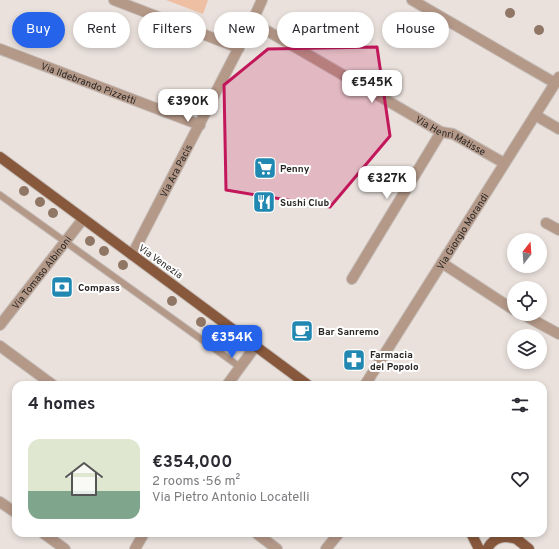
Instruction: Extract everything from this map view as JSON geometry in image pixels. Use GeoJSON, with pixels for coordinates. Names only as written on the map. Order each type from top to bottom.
{"type":"FeatureCollection","features":[{"type":"Feature","properties":{"kind":"main road","name":"Via Venezia"},"geometry":{"type":"LineString","coordinates":[[0,158],[302,381]]}},
{"type":"Feature","properties":{"kind":"main road"},"geometry":{"type":"LineString","coordinates":[[473,537],[479,549]]}},
{"type":"Feature","properties":{"kind":"main road"},"geometry":{"type":"LineString","coordinates":[[487,549],[495,540],[503,537],[511,537],[525,546]]}},
{"type":"Feature","properties":{"kind":"main road"},"geometry":{"type":"LineString","coordinates":[[514,537],[525,546]]}},
{"type":"Feature","properties":{"kind":"street"},"geometry":{"type":"LineString","coordinates":[[114,0],[214,38]]}},
{"type":"Feature","properties":{"kind":"street","name":"Via Ara Pacis"},"geometry":{"type":"LineString","coordinates":[[257,12],[262,0]]}},
{"type":"Feature","properties":{"kind":"street"},"geometry":{"type":"LineString","coordinates":[[412,0],[557,80]]}},
{"type":"Feature","properties":{"kind":"street","name":"Via Henri Matisse"},"geometry":{"type":"LineString","coordinates":[[269,32],[441,132],[453,134],[504,163]]}},
{"type":"Feature","properties":{"kind":"street","name":"Via Ara Pacis"},"geometry":{"type":"LineString","coordinates":[[132,255],[239,48]]}},
{"type":"Feature","properties":{"kind":"street","name":"Via Ildebrando Pizzetti"},"geometry":{"type":"LineString","coordinates":[[0,49],[200,125]]}},
{"type":"Feature","properties":{"kind":"street","name":"Via Giorgio Morandi"},"geometry":{"type":"LineString","coordinates":[[368,381],[557,80]]}},
{"type":"Feature","properties":{"kind":"street"},"geometry":{"type":"LineString","coordinates":[[535,115],[559,129]]}},
{"type":"Feature","properties":{"kind":"street"},"geometry":{"type":"LineString","coordinates":[[352,279],[441,132]]}},
{"type":"Feature","properties":{"kind":"street","name":"Via Tomaso Albinoni"},"geometry":{"type":"LineString","coordinates":[[0,325],[83,219]]}},
{"type":"Feature","properties":{"kind":"street"},"geometry":{"type":"LineString","coordinates":[[546,223],[559,230]]}},
{"type":"Feature","properties":{"kind":"street"},"geometry":{"type":"LineString","coordinates":[[442,263],[507,306]]}},
{"type":"Feature","properties":{"kind":"street"},"geometry":{"type":"LineString","coordinates":[[535,321],[559,334]]}},
{"type":"Feature","properties":{"kind":"street"},"geometry":{"type":"LineString","coordinates":[[0,346],[48,381]]}},
{"type":"Feature","properties":{"kind":"street"},"geometry":{"type":"LineString","coordinates":[[230,381],[255,347]]}},
{"type":"Feature","properties":{"kind":"street"},"geometry":{"type":"LineString","coordinates":[[0,502],[12,510]]}},
{"type":"Feature","properties":{"kind":"street"},"geometry":{"type":"LineString","coordinates":[[48,537],[65,549]]}},
{"type":"Feature","properties":{"kind":"street"},"geometry":{"type":"LineString","coordinates":[[135,549],[142,537]]}},
{"type":"Feature","properties":{"kind":"street"},"geometry":{"type":"LineString","coordinates":[[261,537],[277,549]]}},
{"type":"Feature","properties":{"kind":"street"},"geometry":{"type":"LineString","coordinates":[[326,549],[336,537]]}},
{"type":"Feature","properties":{"kind":"lane"},"geometry":{"type":"LineString","coordinates":[[0,195],[240,367]]}},
{"type":"Feature","properties":{"kind":"highlighted area"},"geometry":{"type":"Polygon","coordinates":[[[377,47],[390,136],[330,207],[226,190],[224,85],[268,49],[377,47]]]}},
{"type":"Feature","properties":{"kind":"shaded area"},"geometry":{"type":"Polygon","coordinates":[[[166,0],[208,0],[204,12],[198,12],[166,0]]]}},
{"type":"Feature","properties":{"kind":"place","name":"Penny"},"geometry":{"type":"Point","coordinates":[265,168]}},
{"type":"Feature","properties":{"kind":"place","name":"Sushi Club"},"geometry":{"type":"Point","coordinates":[264,202]}},
{"type":"Feature","properties":{"kind":"place","name":"Compass"},"geometry":{"type":"Point","coordinates":[62,287]}},
{"type":"Feature","properties":{"kind":"place","name":"Bar Sanremo"},"geometry":{"type":"Point","coordinates":[302,331]}},
{"type":"Feature","properties":{"kind":"place","name":"Farmacia del Popolo"},"geometry":{"type":"Point","coordinates":[354,360]}}]}
